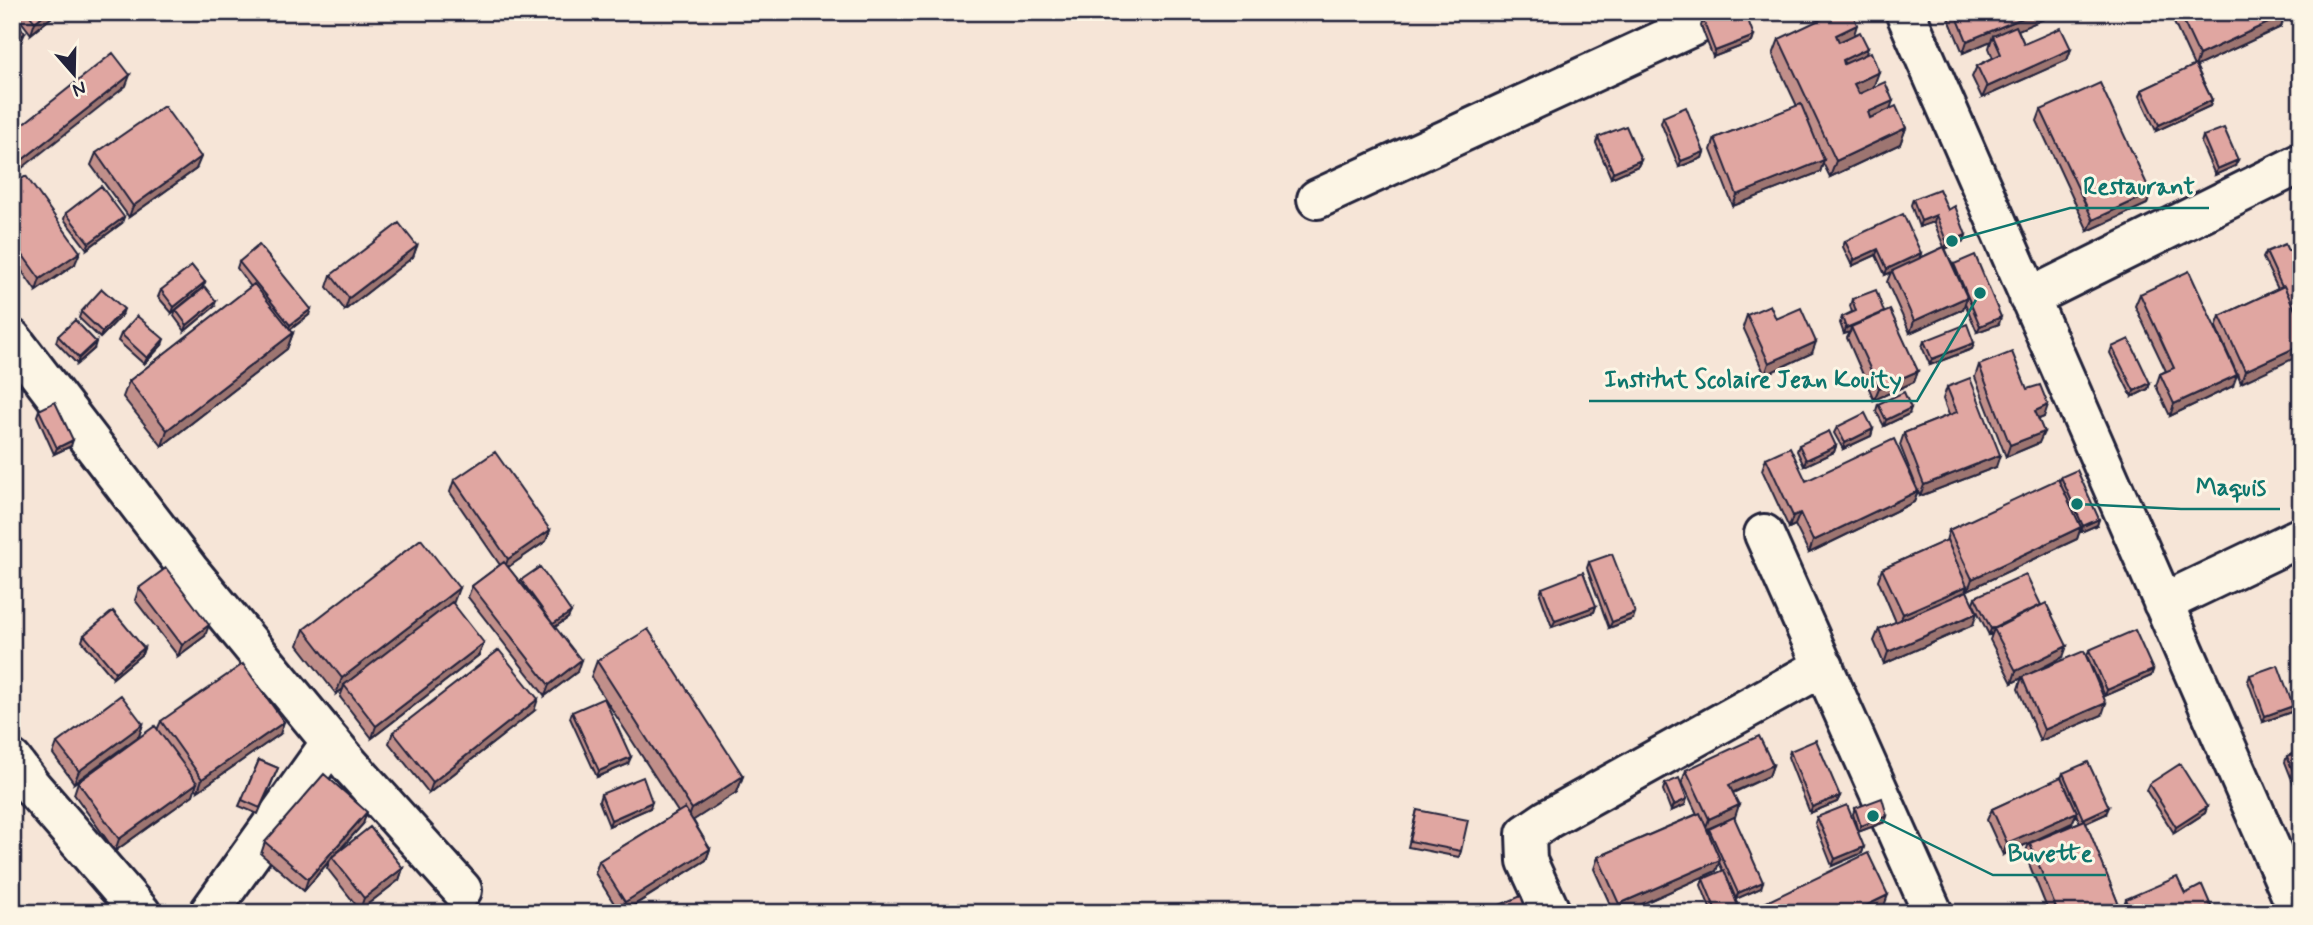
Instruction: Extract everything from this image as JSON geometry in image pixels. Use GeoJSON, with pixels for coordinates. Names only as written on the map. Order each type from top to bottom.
{"type":"FeatureCollection","features":[{"type":"Feature","properties":{"kind":"street"},"geometry":{"type":"LineString","coordinates":[[1317,200],[1724,12]]}},
{"type":"Feature","properties":{"kind":"street"},"geometry":{"type":"LineString","coordinates":[[1905,12],[2299,913]]}},
{"type":"Feature","properties":{"kind":"street"},"geometry":{"type":"LineString","coordinates":[[2029,298],[2301,163]]}},
{"type":"Feature","properties":{"kind":"street"},"geometry":{"type":"LineString","coordinates":[[12,339],[189,570],[331,742],[462,890]]}},
{"type":"Feature","properties":{"kind":"street"},"geometry":{"type":"LineString","coordinates":[[1764,534],[1933,913]]}},
{"type":"Feature","properties":{"kind":"street"},"geometry":{"type":"LineString","coordinates":[[2163,603],[2301,537]]}},
{"type":"Feature","properties":{"kind":"street"},"geometry":{"type":"LineString","coordinates":[[1551,913],[1527,861],[1526,834],[1548,819],[1824,666]]}},
{"type":"Feature","properties":{"kind":"street"},"geometry":{"type":"LineString","coordinates":[[209,913],[331,742]]}},
{"type":"Feature","properties":{"kind":"street"},"geometry":{"type":"LineString","coordinates":[[12,760],[32,787],[141,913]]}},
{"type":"Feature","properties":{"kind":"building"},"geometry":{"type":"Polygon","coordinates":[[[27,12],[47,12],[35,22],[27,12]]]}},
{"type":"Feature","properties":{"kind":"building"},"geometry":{"type":"Polygon","coordinates":[[[1723,12],[1745,12],[1754,36],[1715,51],[1703,20],[1723,12]]]}},
{"type":"Feature","properties":{"kind":"building"},"geometry":{"type":"Polygon","coordinates":[[[1836,12],[1852,12],[1857,25],[1836,35],[1839,42],[1860,32],[1868,48],[1843,60],[1844,64],[1871,52],[1879,72],[1854,84],[1859,94],[1885,82],[1893,101],[1868,112],[1870,118],[1896,106],[1906,128],[1836,161],[1779,39],[1836,12]]]}},
{"type":"Feature","properties":{"kind":"building"},"geometry":{"type":"Polygon","coordinates":[[[1955,12],[2037,12],[1967,41],[1955,12]]]}},
{"type":"Feature","properties":{"kind":"building"},"geometry":{"type":"Polygon","coordinates":[[[2179,12],[2283,12],[2285,15],[2199,55],[2179,12]]]}},
{"type":"Feature","properties":{"kind":"building"},"geometry":{"type":"Polygon","coordinates":[[[12,17],[25,33],[12,42],[12,17]]]}},
{"type":"Feature","properties":{"kind":"building"},"geometry":{"type":"Polygon","coordinates":[[[2016,26],[2024,44],[2061,28],[2071,49],[1987,87],[1977,66],[2001,54],[1993,36],[2016,26]]]}},
{"type":"Feature","properties":{"kind":"building"},"geometry":{"type":"Polygon","coordinates":[[[113,53],[130,75],[12,168],[12,133],[113,53]]]}},
{"type":"Feature","properties":{"kind":"building"},"geometry":{"type":"Polygon","coordinates":[[[2195,65],[2212,100],[2159,125],[2142,90],[2195,65]]]}},
{"type":"Feature","properties":{"kind":"building"},"geometry":{"type":"Polygon","coordinates":[[[2100,83],[2151,193],[2093,220],[2041,110],[2100,83]]]}},
{"type":"Feature","properties":{"kind":"building"},"geometry":{"type":"Polygon","coordinates":[[[1801,104],[1824,160],[1737,195],[1715,138],[1801,104]]]}},
{"type":"Feature","properties":{"kind":"building"},"geometry":{"type":"Polygon","coordinates":[[[164,106],[201,157],[133,206],[96,153],[164,106]]]}},
{"type":"Feature","properties":{"kind":"building"},"geometry":{"type":"Polygon","coordinates":[[[1686,107],[1704,152],[1681,161],[1663,117],[1686,107]]]}},
{"type":"Feature","properties":{"kind":"building"},"geometry":{"type":"Polygon","coordinates":[[[1626,126],[1641,160],[1613,172],[1598,137],[1626,126]]]}},
{"type":"Feature","properties":{"kind":"building"},"geometry":{"type":"Polygon","coordinates":[[[2224,128],[2238,160],[2217,169],[2203,136],[2224,128]]]}},
{"type":"Feature","properties":{"kind":"building"},"geometry":{"type":"Polygon","coordinates":[[[26,176],[80,252],[40,279],[12,240],[12,186],[26,176]]]}},
{"type":"Feature","properties":{"kind":"building"},"geometry":{"type":"Polygon","coordinates":[[[101,186],[124,217],[89,243],[66,213],[101,186]]]}},
{"type":"Feature","properties":{"kind":"building"},"geometry":{"type":"Polygon","coordinates":[[[1939,189],[1948,210],[1955,206],[1966,235],[1947,243],[1936,215],[1921,221],[1913,199],[1939,189]]]}},
{"type":"Feature","properties":{"kind":"building"},"geometry":{"type":"Polygon","coordinates":[[[1903,214],[1921,253],[1887,269],[1878,249],[1854,260],[1845,241],[1903,214]]]}},
{"type":"Feature","properties":{"kind":"building"},"geometry":{"type":"Polygon","coordinates":[[[399,223],[417,246],[349,298],[331,275],[399,223]]]}},
{"type":"Feature","properties":{"kind":"building"},"geometry":{"type":"Polygon","coordinates":[[[2285,244],[2288,251],[2301,245],[2301,315],[2298,316],[2266,252],[2285,244]]]}},
{"type":"Feature","properties":{"kind":"building"},"geometry":{"type":"Polygon","coordinates":[[[259,245],[311,309],[290,325],[239,262],[259,245]]]}},
{"type":"Feature","properties":{"kind":"building"},"geometry":{"type":"Polygon","coordinates":[[[1944,247],[1967,297],[1914,321],[1892,271],[1944,247]]]}},
{"type":"Feature","properties":{"kind":"building"},"geometry":{"type":"Polygon","coordinates":[[[1975,255],[2001,317],[1980,326],[1954,264],[1975,255]]]}},
{"type":"Feature","properties":{"kind":"building"},"geometry":{"type":"Polygon","coordinates":[[[192,266],[205,282],[174,307],[161,290],[192,266]]]}},
{"type":"Feature","properties":{"kind":"building"},"geometry":{"type":"Polygon","coordinates":[[[2189,271],[2237,375],[2174,404],[2160,374],[2174,368],[2140,294],[2189,271]]]}},
{"type":"Feature","properties":{"kind":"building"},"geometry":{"type":"Polygon","coordinates":[[[254,284],[293,333],[167,430],[129,381],[254,284]]]}},
{"type":"Feature","properties":{"kind":"building"},"geometry":{"type":"Polygon","coordinates":[[[2284,286],[2301,323],[2301,345],[2245,371],[2220,316],[2284,286]]]}},
{"type":"Feature","properties":{"kind":"building"},"geometry":{"type":"Polygon","coordinates":[[[205,287],[216,301],[187,325],[176,310],[205,287]]]}},
{"type":"Feature","properties":{"kind":"building"},"geometry":{"type":"Polygon","coordinates":[[[102,289],[124,309],[102,332],[81,312],[102,289]]]}},
{"type":"Feature","properties":{"kind":"building"},"geometry":{"type":"Polygon","coordinates":[[[1876,290],[1884,312],[1846,328],[1842,317],[1856,311],[1852,299],[1876,290]]]}},
{"type":"Feature","properties":{"kind":"building"},"geometry":{"type":"Polygon","coordinates":[[[1770,305],[1776,319],[1801,308],[1816,342],[1769,363],[1747,315],[1770,305]]]}},
{"type":"Feature","properties":{"kind":"building"},"geometry":{"type":"Polygon","coordinates":[[[1890,310],[1918,371],[1879,388],[1851,327],[1890,310]]]}},
{"type":"Feature","properties":{"kind":"building"},"geometry":{"type":"Polygon","coordinates":[[[137,316],[164,339],[147,358],[121,334],[137,316]]]}},
{"type":"Feature","properties":{"kind":"building"},"geometry":{"type":"Polygon","coordinates":[[[75,320],[96,342],[79,358],[58,336],[75,320]]]}},
{"type":"Feature","properties":{"kind":"building"},"geometry":{"type":"Polygon","coordinates":[[[1967,324],[1974,343],[1932,359],[1924,341],[1967,324]]]}},
{"type":"Feature","properties":{"kind":"building"},"geometry":{"type":"Polygon","coordinates":[[[2129,339],[2150,383],[2134,391],[2112,347],[2129,339]]]}},
{"type":"Feature","properties":{"kind":"building"},"geometry":{"type":"Polygon","coordinates":[[[2012,352],[2027,389],[2040,385],[2048,405],[2035,411],[2044,432],[2010,445],[1979,365],[2012,352]]]}},
{"type":"Feature","properties":{"kind":"building"},"geometry":{"type":"Polygon","coordinates":[[[1970,378],[2000,455],[1924,485],[1904,433],[1957,412],[1947,387],[1970,378]]]}},
{"type":"Feature","properties":{"kind":"building"},"geometry":{"type":"Polygon","coordinates":[[[1904,392],[1911,408],[1886,420],[1878,404],[1904,392]]]}},
{"type":"Feature","properties":{"kind":"building"},"geometry":{"type":"Polygon","coordinates":[[[55,402],[73,440],[57,448],[39,410],[55,402]]]}},
{"type":"Feature","properties":{"kind":"building"},"geometry":{"type":"Polygon","coordinates":[[[1865,413],[1873,429],[1845,443],[1837,427],[1865,413]]]}},
{"type":"Feature","properties":{"kind":"building"},"geometry":{"type":"Polygon","coordinates":[[[1829,431],[1836,446],[1806,460],[1799,445],[1829,431]]]}},
{"type":"Feature","properties":{"kind":"building"},"geometry":{"type":"Polygon","coordinates":[[[1894,439],[1918,491],[1813,541],[1800,513],[1793,516],[1766,458],[1790,447],[1806,481],[1894,439]]]}},
{"type":"Feature","properties":{"kind":"building"},"geometry":{"type":"Polygon","coordinates":[[[495,452],[550,530],[508,559],[454,480],[495,452]]]}},
{"type":"Feature","properties":{"kind":"building"},"geometry":{"type":"Polygon","coordinates":[[[2077,470],[2099,519],[2083,526],[2061,477],[2077,470]]]}},
{"type":"Feature","properties":{"kind":"building"},"geometry":{"type":"Polygon","coordinates":[[[2058,479],[2081,527],[1972,579],[1949,530],[2058,479]]]}},
{"type":"Feature","properties":{"kind":"building"},"geometry":{"type":"Polygon","coordinates":[[[421,539],[459,588],[342,678],[304,629],[421,539]]]}},
{"type":"Feature","properties":{"kind":"building"},"geometry":{"type":"Polygon","coordinates":[[[1947,540],[1967,586],[1903,614],[1882,569],[1947,540]]]}},
{"type":"Feature","properties":{"kind":"building"},"geometry":{"type":"Polygon","coordinates":[[[1612,554],[1635,613],[1612,622],[1589,562],[1612,554]]]}},
{"type":"Feature","properties":{"kind":"building"},"geometry":{"type":"Polygon","coordinates":[[[504,562],[581,660],[549,685],[472,586],[504,562]]]}},
{"type":"Feature","properties":{"kind":"building"},"geometry":{"type":"Polygon","coordinates":[[[540,567],[571,612],[553,624],[521,580],[540,567]]]}},
{"type":"Feature","properties":{"kind":"building"},"geometry":{"type":"Polygon","coordinates":[[[166,568],[209,625],[182,645],[139,588],[166,568]]]}},
{"type":"Feature","properties":{"kind":"building"},"geometry":{"type":"Polygon","coordinates":[[[1583,572],[1596,606],[1555,621],[1542,588],[1583,572]]]}},
{"type":"Feature","properties":{"kind":"building"},"geometry":{"type":"Polygon","coordinates":[[[2026,574],[2041,605],[1991,629],[1975,597],[2026,574]]]}},
{"type":"Feature","properties":{"kind":"building"},"geometry":{"type":"Polygon","coordinates":[[[1967,591],[1977,613],[1888,652],[1879,629],[1967,591]]]}},
{"type":"Feature","properties":{"kind":"building"},"geometry":{"type":"Polygon","coordinates":[[[452,602],[484,643],[376,726],[344,685],[452,602]]]}},
{"type":"Feature","properties":{"kind":"building"},"geometry":{"type":"Polygon","coordinates":[[[2046,603],[2067,646],[2016,671],[1994,629],[2046,603]]]}},
{"type":"Feature","properties":{"kind":"building"},"geometry":{"type":"Polygon","coordinates":[[[113,611],[144,648],[115,672],[84,635],[113,611]]]}},
{"type":"Feature","properties":{"kind":"building"},"geometry":{"type":"Polygon","coordinates":[[[648,629],[743,776],[692,809],[597,661],[648,629]]]}},
{"type":"Feature","properties":{"kind":"building"},"geometry":{"type":"Polygon","coordinates":[[[2135,630],[2153,670],[2107,690],[2089,650],[2135,630]]]}},
{"type":"Feature","properties":{"kind":"building"},"geometry":{"type":"Polygon","coordinates":[[[499,650],[538,699],[433,782],[393,732],[499,650]]]}},
{"type":"Feature","properties":{"kind":"building"},"geometry":{"type":"Polygon","coordinates":[[[2084,651],[2106,703],[2044,730],[2022,677],[2084,651]]]}},
{"type":"Feature","properties":{"kind":"building"},"geometry":{"type":"Polygon","coordinates":[[[243,664],[284,722],[202,779],[161,721],[243,664]]]}},
{"type":"Feature","properties":{"kind":"building"},"geometry":{"type":"Polygon","coordinates":[[[2278,665],[2293,706],[2265,716],[2250,675],[2278,665]]]}},
{"type":"Feature","properties":{"kind":"building"},"geometry":{"type":"Polygon","coordinates":[[[121,695],[143,724],[79,771],[57,743],[121,695]]]}},
{"type":"Feature","properties":{"kind":"building"},"geometry":{"type":"Polygon","coordinates":[[[604,698],[631,757],[599,771],[572,712],[604,698]]]}},
{"type":"Feature","properties":{"kind":"building"},"geometry":{"type":"Polygon","coordinates":[[[155,726],[197,783],[119,839],[78,782],[155,726]]]}},
{"type":"Feature","properties":{"kind":"building"},"geometry":{"type":"Polygon","coordinates":[[[1759,736],[1773,765],[1729,785],[1739,805],[1709,819],[1686,770],[1759,736]]]}},
{"type":"Feature","properties":{"kind":"building"},"geometry":{"type":"Polygon","coordinates":[[[1816,740],[1840,796],[1812,807],[1790,751],[1816,740]]]}},
{"type":"Feature","properties":{"kind":"building"},"geometry":{"type":"Polygon","coordinates":[[[2301,751],[2301,792],[2287,756],[2301,751]]]}},
{"type":"Feature","properties":{"kind":"building"},"geometry":{"type":"Polygon","coordinates":[[[259,760],[278,768],[260,808],[242,800],[259,760]]]}},
{"type":"Feature","properties":{"kind":"building"},"geometry":{"type":"Polygon","coordinates":[[[2088,762],[2109,807],[2083,819],[2063,773],[2088,762]]]}},
{"type":"Feature","properties":{"kind":"building"},"geometry":{"type":"Polygon","coordinates":[[[2180,764],[2207,807],[2176,827],[2149,784],[2180,764]]]}},
{"type":"Feature","properties":{"kind":"building"},"geometry":{"type":"Polygon","coordinates":[[[324,774],[367,812],[308,879],[265,842],[324,774]]]}},
{"type":"Feature","properties":{"kind":"building"},"geometry":{"type":"Polygon","coordinates":[[[643,777],[652,802],[611,820],[601,794],[643,777]]]}},
{"type":"Feature","properties":{"kind":"building"},"geometry":{"type":"Polygon","coordinates":[[[2061,777],[2077,812],[2007,843],[1992,809],[2061,777]]]}},
{"type":"Feature","properties":{"kind":"building"},"geometry":{"type":"Polygon","coordinates":[[[1679,778],[1687,799],[1674,805],[1665,784],[1679,778]]]}},
{"type":"Feature","properties":{"kind":"building"},"geometry":{"type":"Polygon","coordinates":[[[1882,798],[1887,816],[1861,826],[1855,808],[1882,798]]]}},
{"type":"Feature","properties":{"kind":"building"},"geometry":{"type":"Polygon","coordinates":[[[1847,805],[1864,847],[1835,859],[1817,817],[1847,805]]]}},
{"type":"Feature","properties":{"kind":"building"},"geometry":{"type":"Polygon","coordinates":[[[685,808],[710,849],[625,902],[599,861],[685,808]]]}},
{"type":"Feature","properties":{"kind":"building"},"geometry":{"type":"Polygon","coordinates":[[[1417,810],[1468,820],[1461,851],[1410,841],[1417,810]]]}},
{"type":"Feature","properties":{"kind":"building"},"geometry":{"type":"Polygon","coordinates":[[[1700,813],[1720,860],[1619,904],[1598,857],[1700,813]]]}},
{"type":"Feature","properties":{"kind":"building"},"geometry":{"type":"Polygon","coordinates":[[[1734,817],[1763,882],[1738,893],[1709,829],[1734,817]]]}},
{"type":"Feature","properties":{"kind":"building"},"geometry":{"type":"Polygon","coordinates":[[[2085,820],[2122,913],[2058,913],[2030,843],[2085,820]]]}},
{"type":"Feature","properties":{"kind":"building"},"geometry":{"type":"Polygon","coordinates":[[[370,827],[403,868],[364,898],[332,857],[370,827]]]}},
{"type":"Feature","properties":{"kind":"building"},"geometry":{"type":"Polygon","coordinates":[[[1868,853],[1888,895],[1851,913],[1748,911],[1868,853]]]}},
{"type":"Feature","properties":{"kind":"building"},"geometry":{"type":"Polygon","coordinates":[[[1724,870],[1739,909],[1730,913],[1717,913],[1703,879],[1724,870]]]}},
{"type":"Feature","properties":{"kind":"building"},"geometry":{"type":"Polygon","coordinates":[[[2177,877],[2185,894],[2202,885],[2214,913],[2132,913],[2126,899],[2177,877]]]}},
{"type":"Feature","properties":{"kind":"building"},"geometry":{"type":"Polygon","coordinates":[[[1521,896],[1527,913],[1481,913],[1521,896]]]}},
{"type":"Feature","properties":{"kind":"place","name":"Restaurant"},"geometry":{"type":"Point","coordinates":[1952,241]}},
{"type":"Feature","properties":{"kind":"place","name":"Institut Scolaire Jean Kouity"},"geometry":{"type":"Point","coordinates":[1980,293]}},
{"type":"Feature","properties":{"kind":"place","name":"Maquis"},"geometry":{"type":"Point","coordinates":[2077,504]}},
{"type":"Feature","properties":{"kind":"place","name":"Buvette"},"geometry":{"type":"Point","coordinates":[1873,816]}}]}
